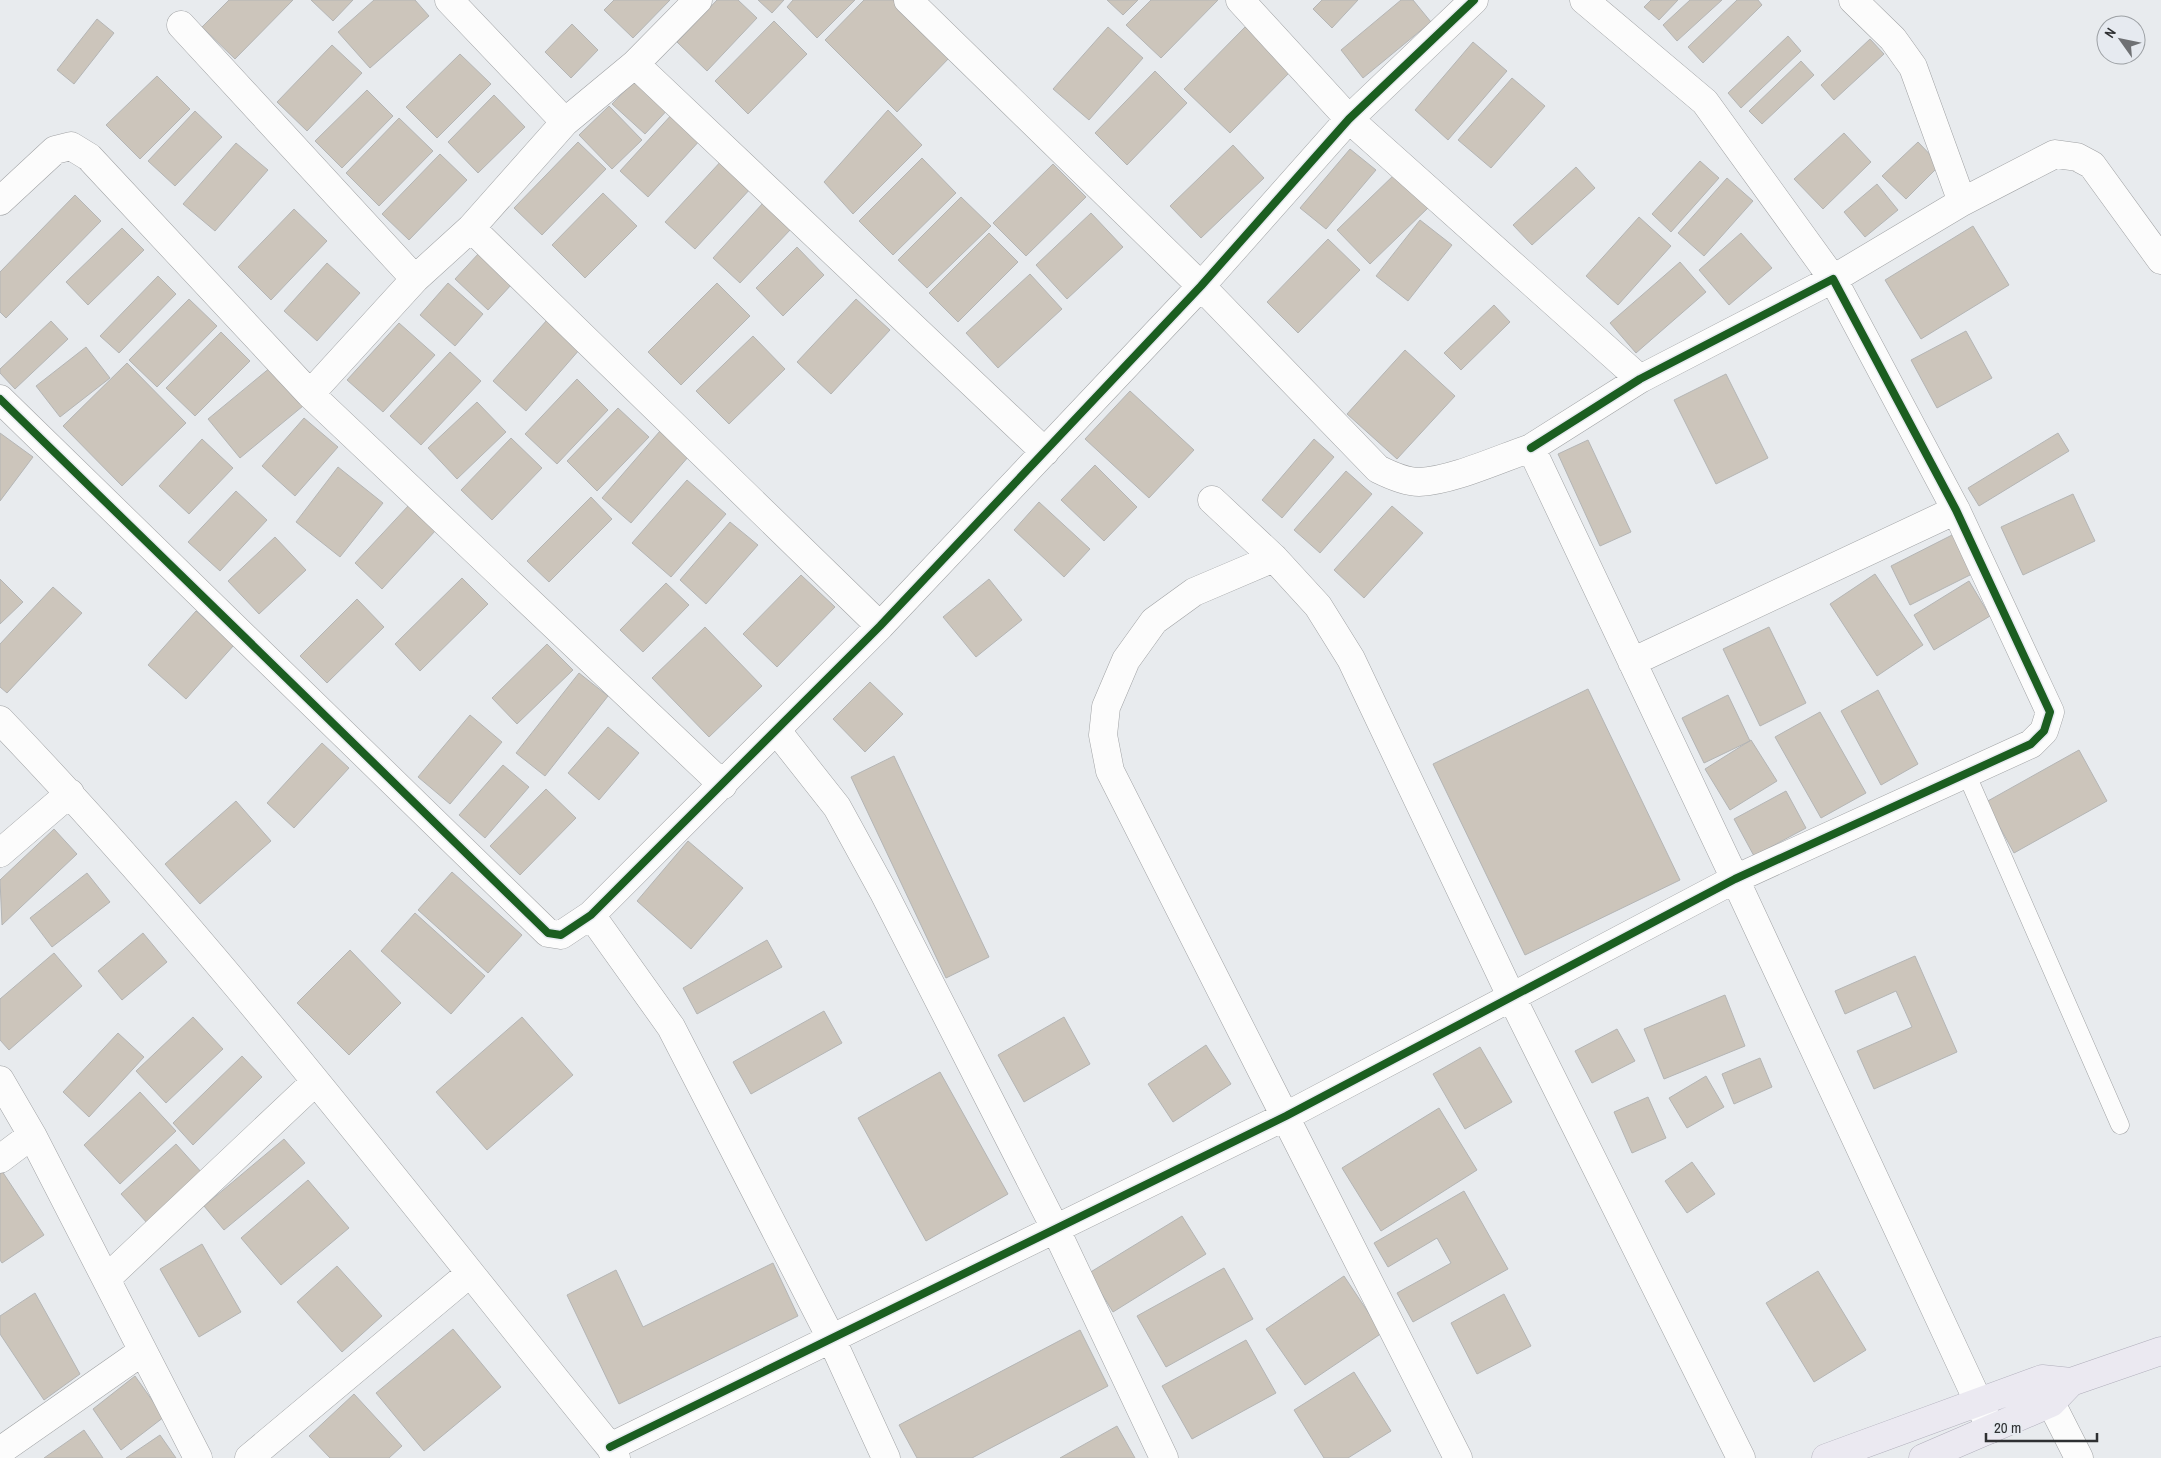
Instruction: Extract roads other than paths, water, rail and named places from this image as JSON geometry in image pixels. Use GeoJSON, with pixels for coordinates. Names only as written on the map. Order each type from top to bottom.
{"type":"FeatureCollection","features":[{"type":"Feature","properties":{"kind":"main road"},"geometry":{"type":"LineString","coordinates":[[1826,1458],[1979,1400],[2046,1391],[2161,1351]]}},
{"type":"Feature","properties":{"kind":"main road"},"geometry":{"type":"LineString","coordinates":[[1923,1458],[1991,1429],[2046,1391]]}},
{"type":"Feature","properties":{"kind":"street"},"geometry":{"type":"LineString","coordinates":[[449,0],[565,122]]}},
{"type":"Feature","properties":{"kind":"street"},"geometry":{"type":"LineString","coordinates":[[310,394],[415,279],[471,228],[565,122],[635,64],[698,0]]}},
{"type":"Feature","properties":{"kind":"street"},"geometry":{"type":"LineString","coordinates":[[908,0],[1201,286],[1378,469],[1395,478],[1418,482],[1445,477],[1531,448],[1640,379],[1832,279],[1969,199],[2055,154],[2077,157],[2092,165],[2161,260]]}},
{"type":"Feature","properties":{"kind":"street"},"geometry":{"type":"LineString","coordinates":[[1240,0],[1349,119],[1640,379]]}},
{"type":"Feature","properties":{"kind":"street"},"geometry":{"type":"LineString","coordinates":[[0,399],[548,933],[561,934],[591,915],[880,626],[1201,286],[1349,119],[1474,0]]}},
{"type":"Feature","properties":{"kind":"street"},"geometry":{"type":"LineString","coordinates":[[0,720],[70,793],[252,1004],[613,1452],[831,1338],[1286,1116],[1735,879],[2031,744],[2044,731],[2050,712],[1956,510],[1832,279],[1705,102],[1584,0]]}},
{"type":"Feature","properties":{"kind":"street"},"geometry":{"type":"LineString","coordinates":[[1853,0],[1893,39],[1913,67],[1969,199]]}},
{"type":"Feature","properties":{"kind":"street"},"geometry":{"type":"LineString","coordinates":[[181,25],[415,279]]}},
{"type":"Feature","properties":{"kind":"street"},"geometry":{"type":"LineString","coordinates":[[635,64],[1044,452]]}},
{"type":"Feature","properties":{"kind":"street"},"geometry":{"type":"LineString","coordinates":[[0,201],[54,150],[71,146],[89,157],[310,394],[723,785]]}},
{"type":"Feature","properties":{"kind":"street"},"geometry":{"type":"LineString","coordinates":[[471,228],[880,626]]}},
{"type":"Feature","properties":{"kind":"street"},"geometry":{"type":"LineString","coordinates":[[1531,448],[1735,879],[1991,1429]]}},
{"type":"Feature","properties":{"kind":"street"},"geometry":{"type":"LineString","coordinates":[[1212,500],[1274,558],[1318,606],[1351,659],[1512,998],[1741,1458]]}},
{"type":"Feature","properties":{"kind":"street"},"geometry":{"type":"LineString","coordinates":[[1632,662],[1956,510]]}},
{"type":"Feature","properties":{"kind":"street"},"geometry":{"type":"LineString","coordinates":[[1274,558],[1194,592],[1154,621],[1126,660],[1106,707],[1103,735],[1110,771],[1458,1458]]}},
{"type":"Feature","properties":{"kind":"street"},"geometry":{"type":"LineString","coordinates":[[777,731],[837,807],[883,891],[1055,1228],[1164,1458]]}},
{"type":"Feature","properties":{"kind":"street"},"geometry":{"type":"LineString","coordinates":[[0,853],[70,793]]}},
{"type":"Feature","properties":{"kind":"street"},"geometry":{"type":"LineString","coordinates":[[591,915],[671,1027],[831,1338],[886,1458]]}},
{"type":"Feature","properties":{"kind":"street"},"geometry":{"type":"LineString","coordinates":[[0,1080],[32,1135],[198,1458]]}},
{"type":"Feature","properties":{"kind":"street"},"geometry":{"type":"LineString","coordinates":[[106,1279],[315,1082]]}},
{"type":"Feature","properties":{"kind":"street"},"geometry":{"type":"LineString","coordinates":[[0,1159],[32,1135]]}},
{"type":"Feature","properties":{"kind":"street"},"geometry":{"type":"LineString","coordinates":[[249,1458],[469,1274]]}},
{"type":"Feature","properties":{"kind":"street"},"geometry":{"type":"LineString","coordinates":[[0,1452],[143,1350]]}},
{"type":"Feature","properties":{"kind":"street"},"geometry":{"type":"LineString","coordinates":[[2046,1391],[2079,1458]]}},
{"type":"Feature","properties":{"kind":"lane"},"geometry":{"type":"LineString","coordinates":[[1966,773],[2120,1125]]}}]}
